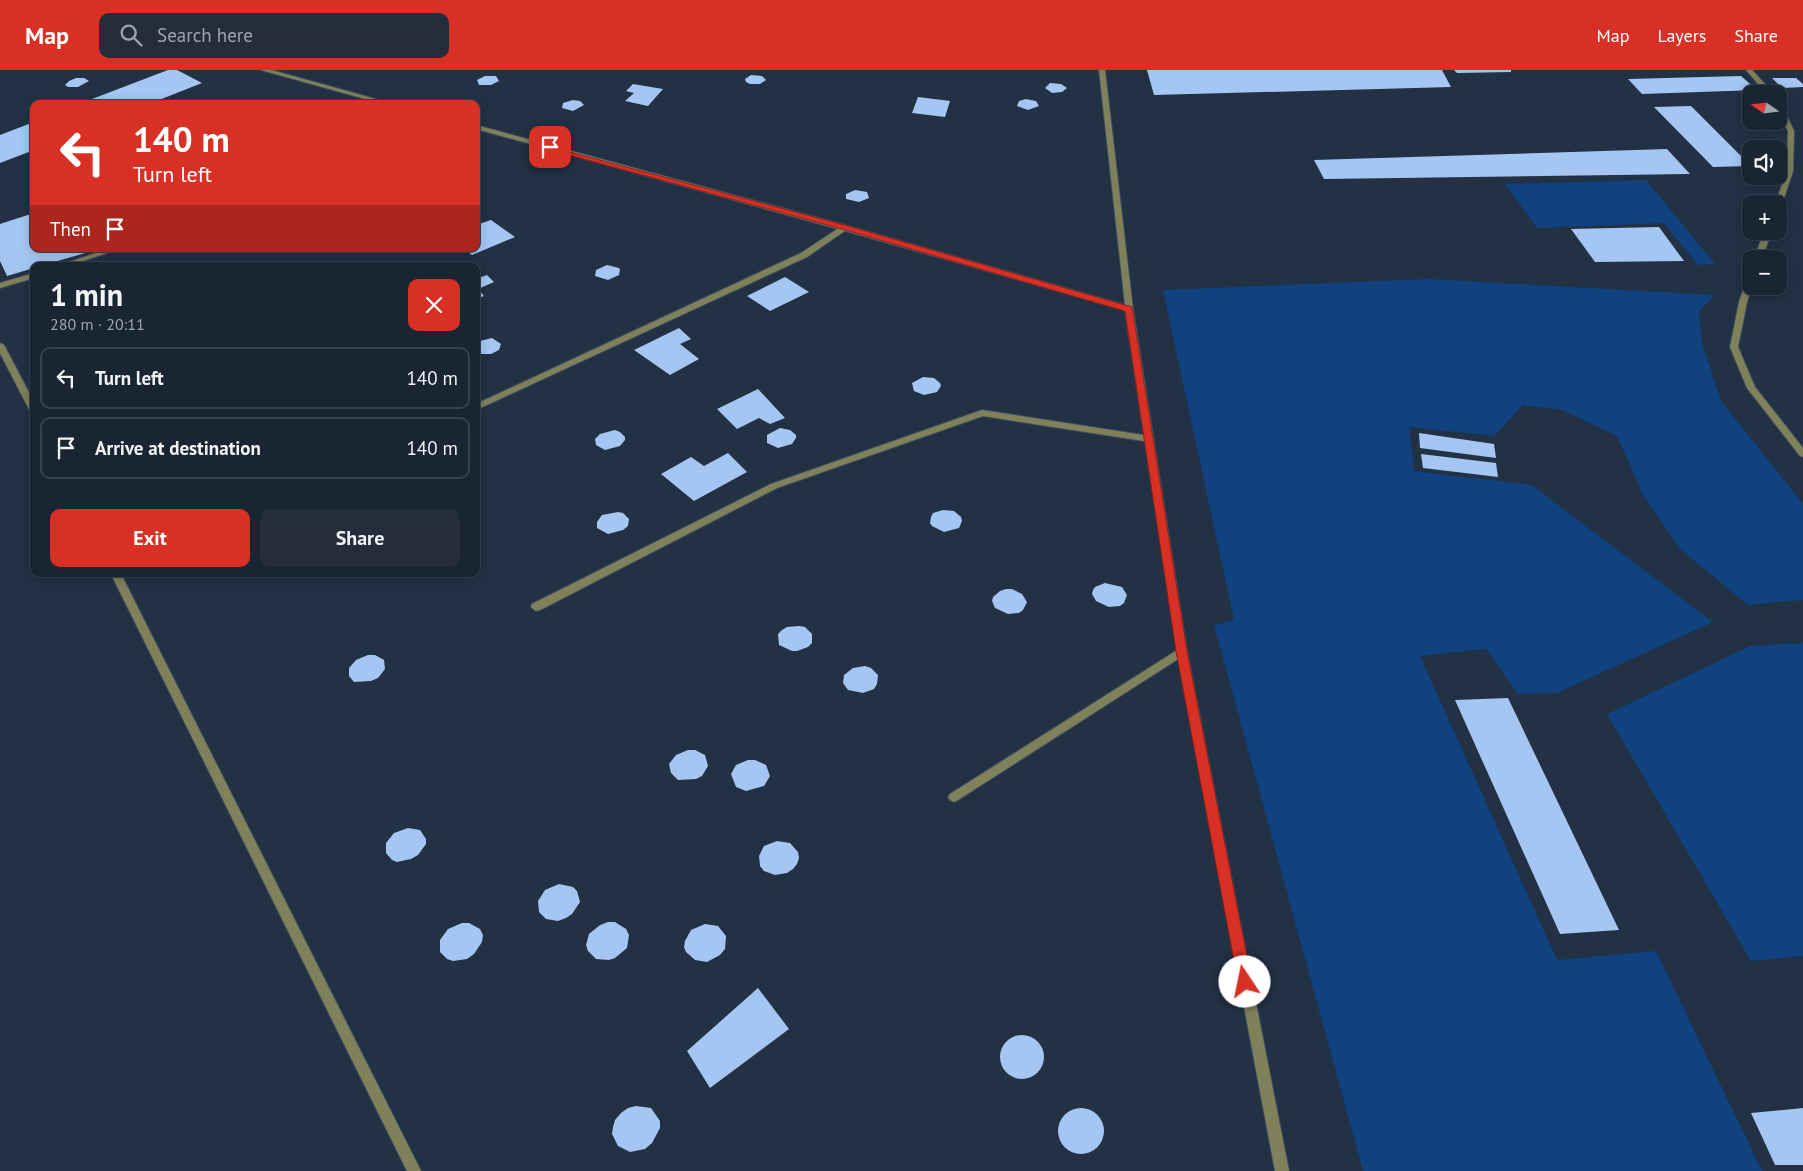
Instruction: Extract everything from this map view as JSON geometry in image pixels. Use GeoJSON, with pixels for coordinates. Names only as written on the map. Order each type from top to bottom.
{"type":"FeatureCollection","features":[{"type":"Feature","properties":{"kind":"street"},"geometry":{"type":"LineString","coordinates":[[264,70],[376,100]]}},
{"type":"Feature","properties":{"kind":"street"},"geometry":{"type":"LineString","coordinates":[[1102,70],[1129,309],[1182,651],[1282,1171]]}},
{"type":"Feature","properties":{"kind":"street"},"geometry":{"type":"LineString","coordinates":[[1749,70],[1763,85]]}},
{"type":"Feature","properties":{"kind":"street"},"geometry":{"type":"LineString","coordinates":[[1781,195],[1790,171],[1791,131],[1788,125]]}},
{"type":"Feature","properties":{"kind":"street"},"geometry":{"type":"LineString","coordinates":[[480,128],[845,228],[1129,309]]}},
{"type":"Feature","properties":{"kind":"street"},"geometry":{"type":"LineString","coordinates":[[480,405],[804,254],[845,228]]}},
{"type":"Feature","properties":{"kind":"street"},"geometry":{"type":"LineString","coordinates":[[74,262],[106,252]]}},
{"type":"Feature","properties":{"kind":"street"},"geometry":{"type":"LineString","coordinates":[[0,286],[30,276]]}},
{"type":"Feature","properties":{"kind":"street"},"geometry":{"type":"LineString","coordinates":[[1745,295],[1734,347],[1750,388],[1803,454]]}},
{"type":"Feature","properties":{"kind":"street"},"geometry":{"type":"LineString","coordinates":[[0,345],[30,404]]}},
{"type":"Feature","properties":{"kind":"street"},"geometry":{"type":"LineString","coordinates":[[536,607],[774,486],[982,413],[1150,439]]}},
{"type":"Feature","properties":{"kind":"street"},"geometry":{"type":"LineString","coordinates":[[117,577],[414,1171]]}},
{"type":"Feature","properties":{"kind":"street"},"geometry":{"type":"LineString","coordinates":[[954,797],[1182,651]]}},
{"type":"Feature","properties":{"kind":"shaded area"},"geometry":{"type":"Polygon","coordinates":[[[1646,180],[1715,264],[1698,265],[1664,223],[1537,228],[1505,184],[1646,180]]]}},
{"type":"Feature","properties":{"kind":"shaded area"},"geometry":{"type":"Polygon","coordinates":[[[1429,279],[1715,295],[1699,311],[1702,343],[1721,401],[1803,504],[1803,600],[1748,605],[1680,549],[1643,495],[1617,436],[1562,410],[1523,405],[1494,436],[1409,427],[1414,471],[1532,485],[1713,622],[1557,693],[1518,694],[1486,649],[1420,656],[1557,960],[1656,951],[1762,1171],[1363,1171],[1214,625],[1234,620],[1163,290],[1429,279]]]}},
{"type":"Feature","properties":{"kind":"shaded area"},"geometry":{"type":"Polygon","coordinates":[[[1803,643],[1803,956],[1751,961],[1607,714],[1750,646],[1803,643]]]}},
{"type":"Feature","properties":{"kind":"building"},"geometry":{"type":"Polygon","coordinates":[[[168,70],[177,70],[202,83],[159,100],[92,99],[168,70]]]}},
{"type":"Feature","properties":{"kind":"building"},"geometry":{"type":"Polygon","coordinates":[[[1147,70],[1442,70],[1451,87],[1154,95],[1147,70]]]}},
{"type":"Feature","properties":{"kind":"building"},"geometry":{"type":"Polygon","coordinates":[[[1454,70],[1511,70],[1511,72],[1457,73],[1454,70]]]}},
{"type":"Feature","properties":{"kind":"building"},"geometry":{"type":"Polygon","coordinates":[[[751,75],[762,76],[766,80],[760,84],[750,84],[745,79],[751,75]]]}},
{"type":"Feature","properties":{"kind":"building"},"geometry":{"type":"Polygon","coordinates":[[[485,76],[496,76],[499,81],[491,85],[479,85],[477,80],[485,76]]]}},
{"type":"Feature","properties":{"kind":"building"},"geometry":{"type":"Polygon","coordinates":[[[1741,76],[1751,85],[1742,85],[1742,91],[1642,94],[1628,79],[1741,76]]]}},
{"type":"Feature","properties":{"kind":"building"},"geometry":{"type":"Polygon","coordinates":[[[76,78],[84,78],[89,81],[78,87],[68,87],[65,85],[76,78]]]}},
{"type":"Feature","properties":{"kind":"building"},"geometry":{"type":"Polygon","coordinates":[[[1772,78],[1796,78],[1803,84],[1803,87],[1788,88],[1788,85],[1779,85],[1772,78]]]}},
{"type":"Feature","properties":{"kind":"building"},"geometry":{"type":"Polygon","coordinates":[[[1050,83],[1061,84],[1067,88],[1062,92],[1052,93],[1045,88],[1050,83]]]}},
{"type":"Feature","properties":{"kind":"building"},"geometry":{"type":"Polygon","coordinates":[[[633,84],[663,89],[648,106],[625,101],[634,93],[626,91],[633,84]]]}},
{"type":"Feature","properties":{"kind":"building"},"geometry":{"type":"Polygon","coordinates":[[[918,97],[950,101],[945,117],[912,113],[918,97]]]}},
{"type":"Feature","properties":{"kind":"building"},"geometry":{"type":"Polygon","coordinates":[[[1026,99],[1036,101],[1039,106],[1028,110],[1017,106],[1019,101],[1026,99]]]}},
{"type":"Feature","properties":{"kind":"building"},"geometry":{"type":"Polygon","coordinates":[[[573,100],[580,101],[584,105],[573,111],[562,108],[563,103],[573,100]]]}},
{"type":"Feature","properties":{"kind":"building"},"geometry":{"type":"Polygon","coordinates":[[[1691,106],[1742,157],[1742,166],[1713,167],[1654,107],[1691,106]]]}},
{"type":"Feature","properties":{"kind":"building"},"geometry":{"type":"Polygon","coordinates":[[[30,124],[30,152],[0,163],[0,135],[30,124]]]}},
{"type":"Feature","properties":{"kind":"building"},"geometry":{"type":"Polygon","coordinates":[[[1667,149],[1690,174],[1324,179],[1314,160],[1667,149]]]}},
{"type":"Feature","properties":{"kind":"building"},"geometry":{"type":"Polygon","coordinates":[[[855,190],[867,192],[869,198],[859,202],[846,199],[846,194],[855,190]]]}},
{"type":"Feature","properties":{"kind":"building"},"geometry":{"type":"Polygon","coordinates":[[[30,214],[30,252],[89,252],[54,262],[30,262],[30,269],[7,276],[0,261],[0,224],[30,214]]]}},
{"type":"Feature","properties":{"kind":"building"},"geometry":{"type":"Polygon","coordinates":[[[491,220],[515,237],[480,252],[480,224],[491,220]]]}},
{"type":"Feature","properties":{"kind":"building"},"geometry":{"type":"Polygon","coordinates":[[[1659,227],[1684,261],[1595,262],[1571,229],[1659,227]]]}},
{"type":"Feature","properties":{"kind":"building"},"geometry":{"type":"Polygon","coordinates":[[[468,252],[479,252],[472,255],[468,252]]]}},
{"type":"Feature","properties":{"kind":"building"},"geometry":{"type":"Polygon","coordinates":[[[607,265],[619,268],[619,275],[608,280],[595,276],[596,270],[607,265]]]}},
{"type":"Feature","properties":{"kind":"building"},"geometry":{"type":"Polygon","coordinates":[[[487,275],[494,282],[480,288],[480,278],[487,275]]]}},
{"type":"Feature","properties":{"kind":"building"},"geometry":{"type":"Polygon","coordinates":[[[785,277],[809,292],[770,311],[747,296],[785,277]]]}},
{"type":"Feature","properties":{"kind":"building"},"geometry":{"type":"Polygon","coordinates":[[[679,328],[691,339],[680,344],[699,359],[670,375],[634,350],[679,328]]]}},
{"type":"Feature","properties":{"kind":"building"},"geometry":{"type":"Polygon","coordinates":[[[492,338],[501,344],[499,350],[491,354],[480,354],[480,341],[492,338]]]}},
{"type":"Feature","properties":{"kind":"building"},"geometry":{"type":"Polygon","coordinates":[[[923,377],[934,378],[940,383],[941,386],[937,392],[924,395],[914,391],[912,383],[923,377]]]}},
{"type":"Feature","properties":{"kind":"building"},"geometry":{"type":"Polygon","coordinates":[[[758,389],[785,418],[770,424],[759,418],[737,429],[717,409],[758,389]]]}},
{"type":"Feature","properties":{"kind":"building"},"geometry":{"type":"Polygon","coordinates":[[[780,428],[790,430],[796,435],[796,438],[792,444],[778,448],[767,443],[767,435],[780,428]]]}},
{"type":"Feature","properties":{"kind":"building"},"geometry":{"type":"Polygon","coordinates":[[[615,430],[625,437],[620,446],[605,450],[596,445],[595,439],[600,434],[615,430]]]}},
{"type":"Feature","properties":{"kind":"building"},"geometry":{"type":"Polygon","coordinates":[[[1419,433],[1494,444],[1496,458],[1420,448],[1419,433]]]}},
{"type":"Feature","properties":{"kind":"building"},"geometry":{"type":"Polygon","coordinates":[[[728,453],[747,472],[694,501],[661,474],[691,457],[704,466],[728,453]]]}},
{"type":"Feature","properties":{"kind":"building"},"geometry":{"type":"Polygon","coordinates":[[[1421,454],[1496,463],[1498,477],[1423,468],[1421,454]]]}},
{"type":"Feature","properties":{"kind":"building"},"geometry":{"type":"Polygon","coordinates":[[[943,510],[954,511],[961,517],[962,521],[959,528],[944,532],[932,526],[930,523],[933,513],[943,510]]]}},
{"type":"Feature","properties":{"kind":"building"},"geometry":{"type":"Polygon","coordinates":[[[623,513],[629,519],[628,526],[623,530],[608,534],[597,528],[597,522],[602,515],[623,513]]]}},
{"type":"Feature","properties":{"kind":"building"},"geometry":{"type":"Polygon","coordinates":[[[1105,583],[1122,587],[1127,595],[1124,603],[1120,606],[1109,607],[1096,601],[1092,594],[1093,590],[1095,587],[1105,583]]]}},
{"type":"Feature","properties":{"kind":"building"},"geometry":{"type":"Polygon","coordinates":[[[1006,589],[1012,589],[1022,594],[1027,602],[1019,613],[1008,614],[995,608],[992,601],[993,597],[1006,589]]]}},
{"type":"Feature","properties":{"kind":"building"},"geometry":{"type":"Polygon","coordinates":[[[787,627],[805,627],[812,634],[812,643],[808,647],[792,651],[779,645],[778,634],[782,630],[787,627]]]}},
{"type":"Feature","properties":{"kind":"building"},"geometry":{"type":"Polygon","coordinates":[[[368,655],[375,655],[384,660],[385,669],[378,678],[371,681],[354,682],[349,676],[349,668],[356,660],[368,655]]]}},
{"type":"Feature","properties":{"kind":"building"},"geometry":{"type":"Polygon","coordinates":[[[865,666],[871,668],[878,675],[877,684],[874,689],[863,693],[848,690],[843,683],[844,675],[853,668],[865,666]]]}},
{"type":"Feature","properties":{"kind":"building"},"geometry":{"type":"Polygon","coordinates":[[[1508,698],[1619,930],[1560,934],[1455,700],[1508,698]]]}},
{"type":"Feature","properties":{"kind":"building"},"geometry":{"type":"Polygon","coordinates":[[[688,750],[695,750],[705,755],[708,766],[702,776],[696,779],[678,780],[671,773],[669,764],[676,755],[688,750]]]}},
{"type":"Feature","properties":{"kind":"building"},"geometry":{"type":"Polygon","coordinates":[[[748,760],[755,760],[766,765],[770,776],[764,786],[746,791],[736,787],[731,774],[736,765],[748,760]]]}},
{"type":"Feature","properties":{"kind":"building"},"geometry":{"type":"Polygon","coordinates":[[[408,828],[420,830],[426,839],[426,844],[418,855],[411,859],[397,862],[392,860],[386,853],[386,843],[394,833],[408,828]]]}},
{"type":"Feature","properties":{"kind":"building"},"geometry":{"type":"Polygon","coordinates":[[[777,841],[790,843],[798,852],[799,858],[793,869],[787,873],[775,875],[764,871],[760,866],[759,856],[764,846],[777,841]]]}},
{"type":"Feature","properties":{"kind":"building"},"geometry":{"type":"Polygon","coordinates":[[[559,884],[573,887],[577,891],[580,902],[572,914],[566,918],[558,921],[546,919],[539,912],[538,901],[545,890],[559,884]]]}},
{"type":"Feature","properties":{"kind":"building"},"geometry":{"type":"Polygon","coordinates":[[[615,922],[626,929],[629,935],[627,948],[615,958],[609,960],[596,959],[588,951],[586,945],[589,934],[600,925],[615,922]]]}},
{"type":"Feature","properties":{"kind":"building"},"geometry":{"type":"Polygon","coordinates":[[[462,923],[469,923],[480,929],[483,935],[482,942],[474,954],[467,959],[453,961],[447,959],[440,952],[440,940],[448,929],[462,923]]]}},
{"type":"Feature","properties":{"kind":"building"},"geometry":{"type":"Polygon","coordinates":[[[705,924],[718,926],[726,936],[725,949],[720,955],[707,962],[695,960],[686,952],[684,947],[691,930],[705,924]]]}},
{"type":"Feature","properties":{"kind":"building"},"geometry":{"type":"Polygon","coordinates":[[[758,988],[789,1029],[710,1088],[687,1051],[758,988]]]}},
{"type":"Feature","properties":{"kind":"building"},"geometry":{"type":"Polygon","coordinates":[[[1018,1035],[1026,1035],[1038,1041],[1044,1057],[1038,1073],[1026,1079],[1018,1079],[1006,1073],[1000,1061],[1000,1053],[1006,1041],[1018,1035]]]}},
{"type":"Feature","properties":{"kind":"building"},"geometry":{"type":"Polygon","coordinates":[[[636,1106],[651,1108],[660,1121],[660,1128],[652,1143],[645,1149],[630,1152],[618,1146],[612,1134],[615,1120],[621,1113],[628,1108],[636,1106]]]}},
{"type":"Feature","properties":{"kind":"building"},"geometry":{"type":"Polygon","coordinates":[[[1086,1108],[1098,1114],[1103,1122],[1103,1140],[1098,1148],[1090,1153],[1076,1154],[1064,1148],[1059,1140],[1058,1126],[1064,1114],[1072,1109],[1086,1108]]]}},
{"type":"Feature","properties":{"kind":"building"},"geometry":{"type":"Polygon","coordinates":[[[1803,1108],[1803,1165],[1775,1165],[1751,1113],[1803,1108]]]}},
{"type":"Feature","properties":{"kind":"route"},"geometry":{"type":"LineString","coordinates":[[550,147],[1129,309],[1190,698],[1245,982]]}}]}
